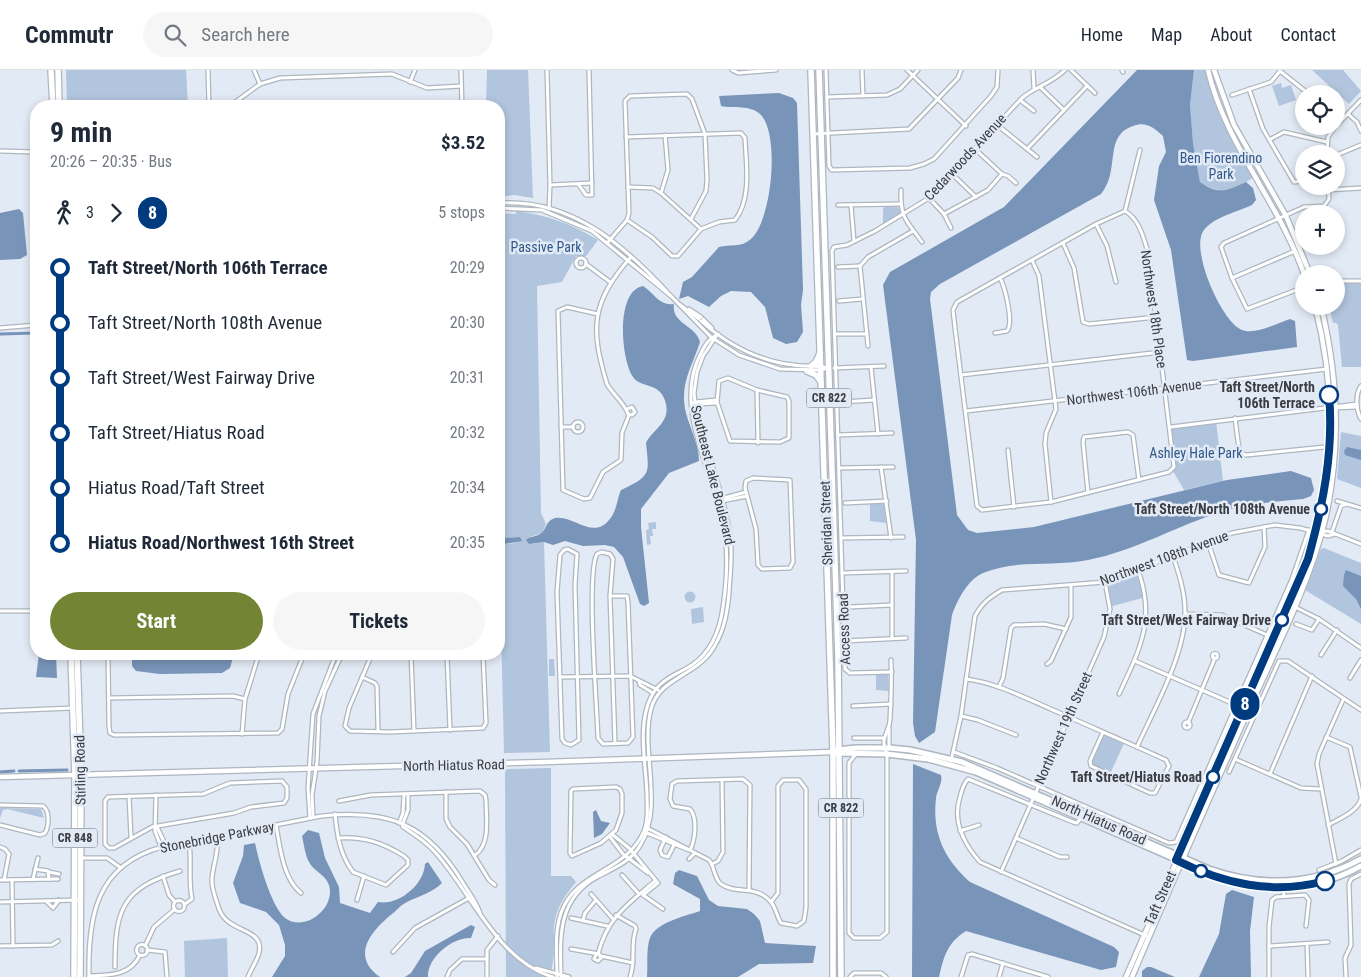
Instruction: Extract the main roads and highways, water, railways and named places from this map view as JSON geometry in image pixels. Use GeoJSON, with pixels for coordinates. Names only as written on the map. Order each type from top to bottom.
{"type":"FeatureCollection","features":[{"type":"Feature","properties":{"kind":"main road"},"geometry":{"type":"LineString","coordinates":[[51,70],[53,100]]}},
{"type":"Feature","properties":{"kind":"main road"},"geometry":{"type":"LineString","coordinates":[[58,70],[59,100]]}},
{"type":"Feature","properties":{"kind":"main road","name":"Sheridan Street"},"geometry":{"type":"LineString","coordinates":[[811,70],[830,640],[838,752],[833,977]]}},
{"type":"Feature","properties":{"kind":"main road","name":"Sheridan Street"},"geometry":{"type":"LineString","coordinates":[[819,70],[837,640],[841,977]]}},
{"type":"Feature","properties":{"kind":"main road"},"geometry":{"type":"LineString","coordinates":[[820,351],[816,362],[809,368],[821,382]]}},
{"type":"Feature","properties":{"kind":"main road"},"geometry":{"type":"LineString","coordinates":[[825,504],[833,503]]}},
{"type":"Feature","properties":{"kind":"main road"},"geometry":{"type":"LineString","coordinates":[[830,640],[837,640]]}},
{"type":"Feature","properties":{"kind":"main road","name":"Stirling Road"},"geometry":{"type":"LineString","coordinates":[[71,660],[78,776],[74,977]]}},
{"type":"Feature","properties":{"kind":"main road","name":"Stirling Road"},"geometry":{"type":"LineString","coordinates":[[77,660],[80,858],[77,900],[80,977]]}},
{"type":"Feature","properties":{"kind":"main road","name":"North Hiatus Road"},"geometry":{"type":"LineString","coordinates":[[838,752],[855,754],[887,750]]}},
{"type":"Feature","properties":{"kind":"main road","name":"North Hiatus Road"},"geometry":{"type":"LineString","coordinates":[[838,752],[887,750],[980,768],[1080,818],[1143,842]]}},
{"type":"Feature","properties":{"kind":"main road","name":"North Hiatus Road"},"geometry":{"type":"LineString","coordinates":[[1034,794],[1180,858],[1227,875],[1283,885],[1328,880],[1361,866]]}},
{"type":"Feature","properties":{"kind":"main road","name":"North Hiatus Road"},"geometry":{"type":"LineString","coordinates":[[1283,885],[1323,876],[1361,859]]}},
{"type":"Feature","properties":{"kind":"waterway"},"geometry":{"type":"LineString","coordinates":[[0,334],[30,333]]}},
{"type":"Feature","properties":{"kind":"waterway"},"geometry":{"type":"LineString","coordinates":[[19,771],[67,770]]}},
{"type":"Feature","properties":{"kind":"waterway"},"geometry":{"type":"LineString","coordinates":[[0,772],[14,771]]}},
{"type":"Feature","properties":{"kind":"place","name":"Taft Street/North 106th Terrace"},"geometry":{"type":"Point","coordinates":[1329,395]}},
{"type":"Feature","properties":{"kind":"place","name":"Taft Street/North 108th Avenue"},"geometry":{"type":"Point","coordinates":[1321,509]}},
{"type":"Feature","properties":{"kind":"place","name":"Taft Street/West Fairway Drive"},"geometry":{"type":"Point","coordinates":[1282,620]}},
{"type":"Feature","properties":{"kind":"place","name":"Taft Street/Hiatus Road"},"geometry":{"type":"Point","coordinates":[1213,777]}},
{"type":"Feature","properties":{"kind":"park label","name":"Ben Fiorendino Park"},"geometry":{"type":"Point","coordinates":[1221,166]}},
{"type":"Feature","properties":{"kind":"park label","name":"Passive Park"},"geometry":{"type":"Point","coordinates":[546,247]}},
{"type":"Feature","properties":{"kind":"park label","name":"Ashley Hale Park"},"geometry":{"type":"Point","coordinates":[1196,453]}}]}
